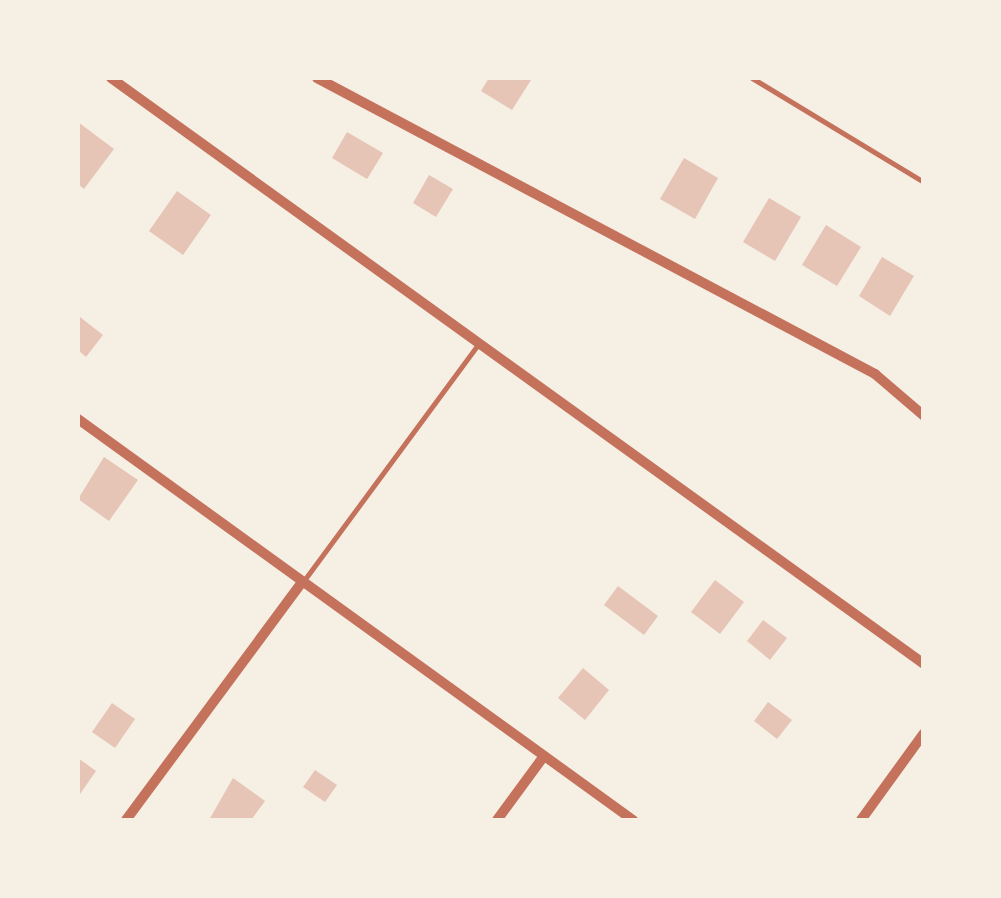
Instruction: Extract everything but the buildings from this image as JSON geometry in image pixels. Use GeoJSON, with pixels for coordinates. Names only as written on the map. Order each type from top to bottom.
{"type":"FeatureCollection","features":[{"type":"Feature","properties":{"kind":"street"},"geometry":{"type":"LineString","coordinates":[[111,78],[924,664]]}},
{"type":"Feature","properties":{"kind":"street"},"geometry":{"type":"LineString","coordinates":[[317,78],[875,374],[924,416]]}},
{"type":"Feature","properties":{"kind":"street"},"geometry":{"type":"LineString","coordinates":[[78,418],[634,820]]}},
{"type":"Feature","properties":{"kind":"street"},"geometry":{"type":"LineString","coordinates":[[126,820],[303,581]]}},
{"type":"Feature","properties":{"kind":"street"},"geometry":{"type":"LineString","coordinates":[[861,820],[924,733]]}},
{"type":"Feature","properties":{"kind":"street"},"geometry":{"type":"LineString","coordinates":[[497,820],[544,756]]}},
{"type":"Feature","properties":{"kind":"lane"},"geometry":{"type":"LineString","coordinates":[[752,78],[924,182]]}},
{"type":"Feature","properties":{"kind":"lane"},"geometry":{"type":"LineString","coordinates":[[303,581],[479,343]]}}]}
